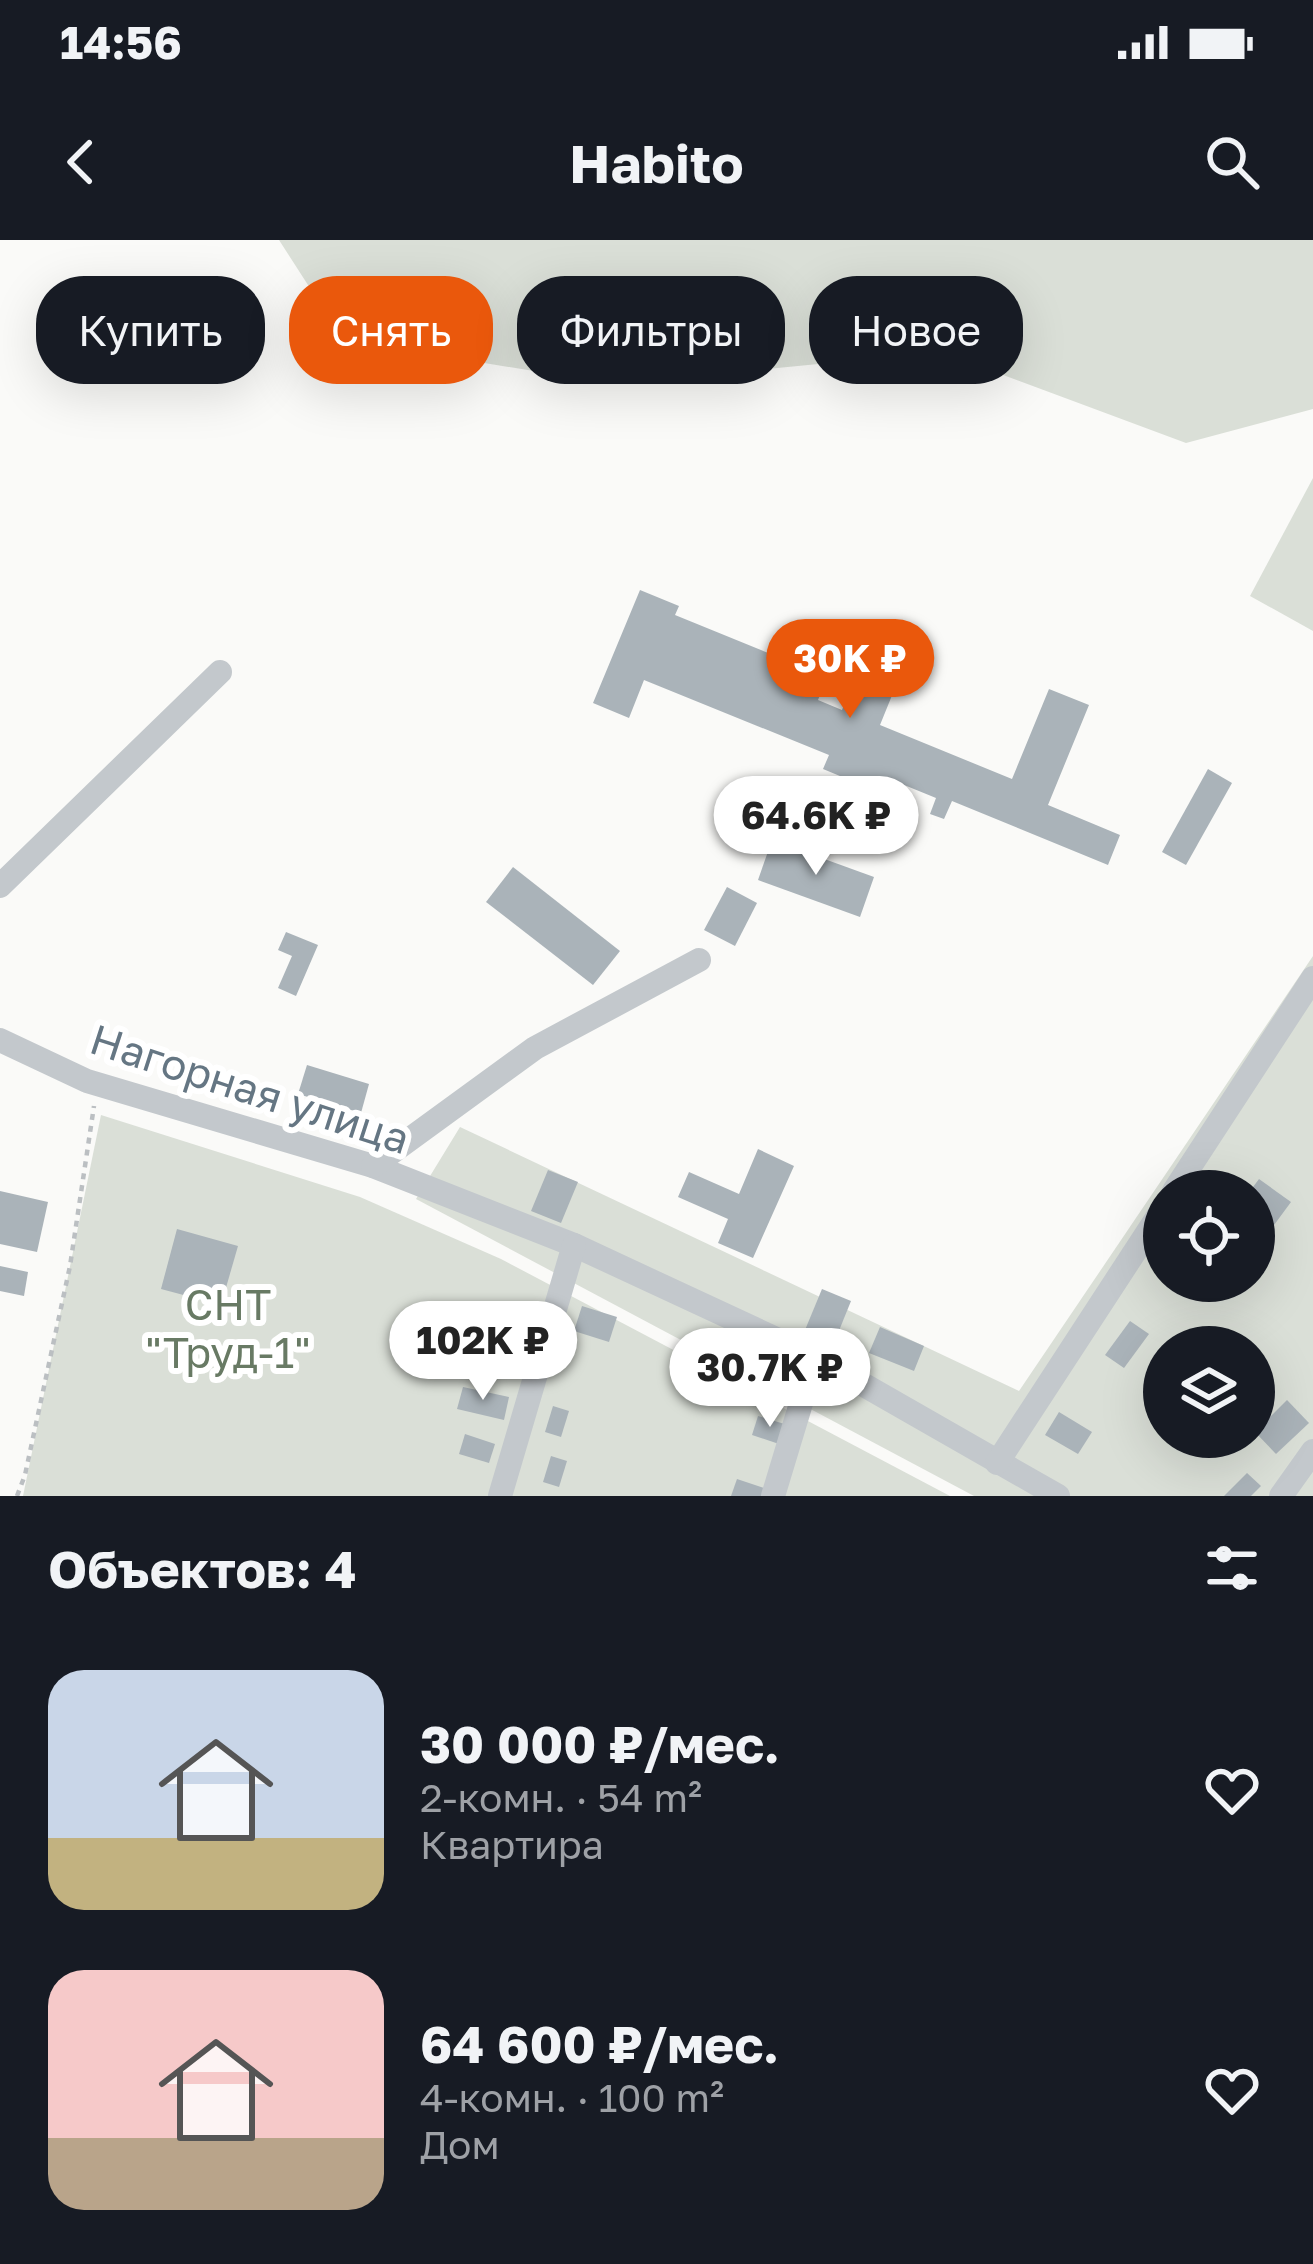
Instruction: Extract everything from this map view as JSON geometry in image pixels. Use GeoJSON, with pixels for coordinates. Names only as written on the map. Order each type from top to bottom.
{"type":"FeatureCollection","features":[{"type":"Feature","properties":{"kind":"street"},"geometry":{"type":"LineString","coordinates":[[0,886],[220,672]]}},
{"type":"Feature","properties":{"kind":"street"},"geometry":{"type":"LineString","coordinates":[[373,1166],[535,1048],[699,960]]}},
{"type":"Feature","properties":{"kind":"street"},"geometry":{"type":"LineString","coordinates":[[1188,1170],[1313,978]]}},
{"type":"Feature","properties":{"kind":"street","name":"Нагорная улица"},"geometry":{"type":"LineString","coordinates":[[0,1040],[93,1083],[373,1166],[574,1245],[815,1358],[1044,1492]]}},
{"type":"Feature","properties":{"kind":"street"},"geometry":{"type":"LineString","coordinates":[[997,1463],[1143,1239]]}},
{"type":"Feature","properties":{"kind":"street"},"geometry":{"type":"LineString","coordinates":[[500,1496],[574,1245]]}},
{"type":"Feature","properties":{"kind":"street"},"geometry":{"type":"LineString","coordinates":[[773,1496],[815,1358]]}},
{"type":"Feature","properties":{"kind":"street"},"geometry":{"type":"LineString","coordinates":[[1281,1496],[1313,1451]]}},
{"type":"Feature","properties":{"kind":"path"},"geometry":{"type":"LineString","coordinates":[[17,1496],[70,1266],[94,1105],[93,1083]]}},
{"type":"Feature","properties":{"kind":"green space"},"geometry":{"type":"Polygon","coordinates":[[[279,240],[1313,240],[1313,409],[1186,443],[1023,382],[1023,276],[809,276],[809,365],[785,367],[785,276],[517,276],[517,368],[493,364],[493,276],[302,276],[279,240]]]}},
{"type":"Feature","properties":{"kind":"green space"},"geometry":{"type":"Polygon","coordinates":[[[1313,478],[1313,631],[1250,596],[1313,478]]]}},
{"type":"Feature","properties":{"kind":"green space"},"geometry":{"type":"Polygon","coordinates":[[[1313,956],[1313,1496],[974,1496],[416,1199],[460,1127],[1019,1391],[1143,1208],[1143,1302],[1275,1302],[1275,1170],[1168,1170],[1313,956]]]}},
{"type":"Feature","properties":{"kind":"green space","name":"СНТ \"Труд-1\""},"geometry":{"type":"Polygon","coordinates":[[[101,1115],[360,1197],[501,1259],[950,1496],[23,1496],[101,1115]]]}},
{"type":"Feature","properties":{"kind":"building"},"geometry":{"type":"Polygon","coordinates":[[[640,590],[679,606],[675,615],[827,677],[818,700],[842,710],[874,631],[912,646],[880,725],[1012,779],[1049,689],[1089,705],[1048,805],[1120,835],[1108,865],[952,801],[944,819],[930,814],[936,798],[887,778],[881,793],[823,769],[829,755],[644,680],[629,718],[593,703],[640,590]]]}},
{"type":"Feature","properties":{"kind":"building"},"geometry":{"type":"Polygon","coordinates":[[[1208,769],[1232,783],[1186,865],[1162,852],[1208,769]]]}},
{"type":"Feature","properties":{"kind":"building"},"geometry":{"type":"Polygon","coordinates":[[[772,840],[874,877],[860,917],[758,880],[772,840]]]}},
{"type":"Feature","properties":{"kind":"building"},"geometry":{"type":"Polygon","coordinates":[[[513,867],[620,951],[593,985],[486,902],[513,867]]]}},
{"type":"Feature","properties":{"kind":"building"},"geometry":{"type":"Polygon","coordinates":[[[727,887],[757,903],[735,946],[704,930],[727,887]]]}},
{"type":"Feature","properties":{"kind":"building"},"geometry":{"type":"Polygon","coordinates":[[[286,932],[318,945],[296,996],[278,988],[292,956],[278,950],[286,932]]]}},
{"type":"Feature","properties":{"kind":"building"},"geometry":{"type":"Polygon","coordinates":[[[307,1065],[369,1084],[361,1113],[298,1094],[307,1065]]]}},
{"type":"Feature","properties":{"kind":"building"},"geometry":{"type":"Polygon","coordinates":[[[758,1149],[794,1166],[753,1258],[718,1243],[728,1219],[678,1197],[689,1172],[739,1194],[758,1149]]]}},
{"type":"Feature","properties":{"kind":"building"},"geometry":{"type":"Polygon","coordinates":[[[548,1170],[578,1182],[561,1223],[531,1211],[548,1170]]]}},
{"type":"Feature","properties":{"kind":"building"},"geometry":{"type":"Polygon","coordinates":[[[1275,1190],[1291,1202],[1275,1224],[1275,1190]]]}},
{"type":"Feature","properties":{"kind":"building"},"geometry":{"type":"Polygon","coordinates":[[[0,1191],[48,1202],[37,1252],[0,1244],[0,1191]]]}},
{"type":"Feature","properties":{"kind":"building"},"geometry":{"type":"Polygon","coordinates":[[[177,1229],[238,1246],[221,1305],[161,1289],[177,1229]]]}},
{"type":"Feature","properties":{"kind":"building"},"geometry":{"type":"Polygon","coordinates":[[[0,1266],[28,1272],[24,1296],[0,1291],[0,1266]]]}},
{"type":"Feature","properties":{"kind":"building"},"geometry":{"type":"Polygon","coordinates":[[[822,1289],[851,1301],[834,1343],[805,1330],[822,1289]]]}},
{"type":"Feature","properties":{"kind":"building"},"geometry":{"type":"Polygon","coordinates":[[[582,1306],[617,1317],[609,1342],[574,1331],[582,1306]]]}},
{"type":"Feature","properties":{"kind":"building"},"geometry":{"type":"Polygon","coordinates":[[[1130,1321],[1143,1330],[1143,1342],[1124,1368],[1105,1355],[1130,1321]]]}},
{"type":"Feature","properties":{"kind":"building"},"geometry":{"type":"Polygon","coordinates":[[[880,1327],[924,1346],[914,1371],[869,1353],[880,1327]]]}},
{"type":"Feature","properties":{"kind":"building"},"geometry":{"type":"Polygon","coordinates":[[[463,1387],[509,1397],[504,1420],[457,1409],[463,1387]]]}},
{"type":"Feature","properties":{"kind":"building"},"geometry":{"type":"Polygon","coordinates":[[[1287,1400],[1309,1423],[1276,1454],[1275,1453],[1275,1412],[1287,1400]]]}},
{"type":"Feature","properties":{"kind":"building"},"geometry":{"type":"Polygon","coordinates":[[[553,1406],[569,1411],[561,1437],[545,1432],[553,1406]]]}},
{"type":"Feature","properties":{"kind":"building"},"geometry":{"type":"Polygon","coordinates":[[[1059,1412],[1092,1432],[1078,1454],[1045,1435],[1059,1412]]]}},
{"type":"Feature","properties":{"kind":"building"},"geometry":{"type":"Polygon","coordinates":[[[758,1416],[788,1425],[782,1445],[752,1435],[758,1416]]]}},
{"type":"Feature","properties":{"kind":"building"},"geometry":{"type":"Polygon","coordinates":[[[465,1434],[495,1444],[489,1463],[459,1454],[465,1434]]]}},
{"type":"Feature","properties":{"kind":"building"},"geometry":{"type":"Polygon","coordinates":[[[551,1456],[567,1461],[559,1487],[543,1482],[551,1456]]]}},
{"type":"Feature","properties":{"kind":"building"},"geometry":{"type":"Polygon","coordinates":[[[1247,1473],[1261,1486],[1251,1496],[1224,1496],[1247,1473]]]}},
{"type":"Feature","properties":{"kind":"building"},"geometry":{"type":"Polygon","coordinates":[[[737,1479],[767,1489],[765,1496],[731,1496],[737,1479]]]}}]}
